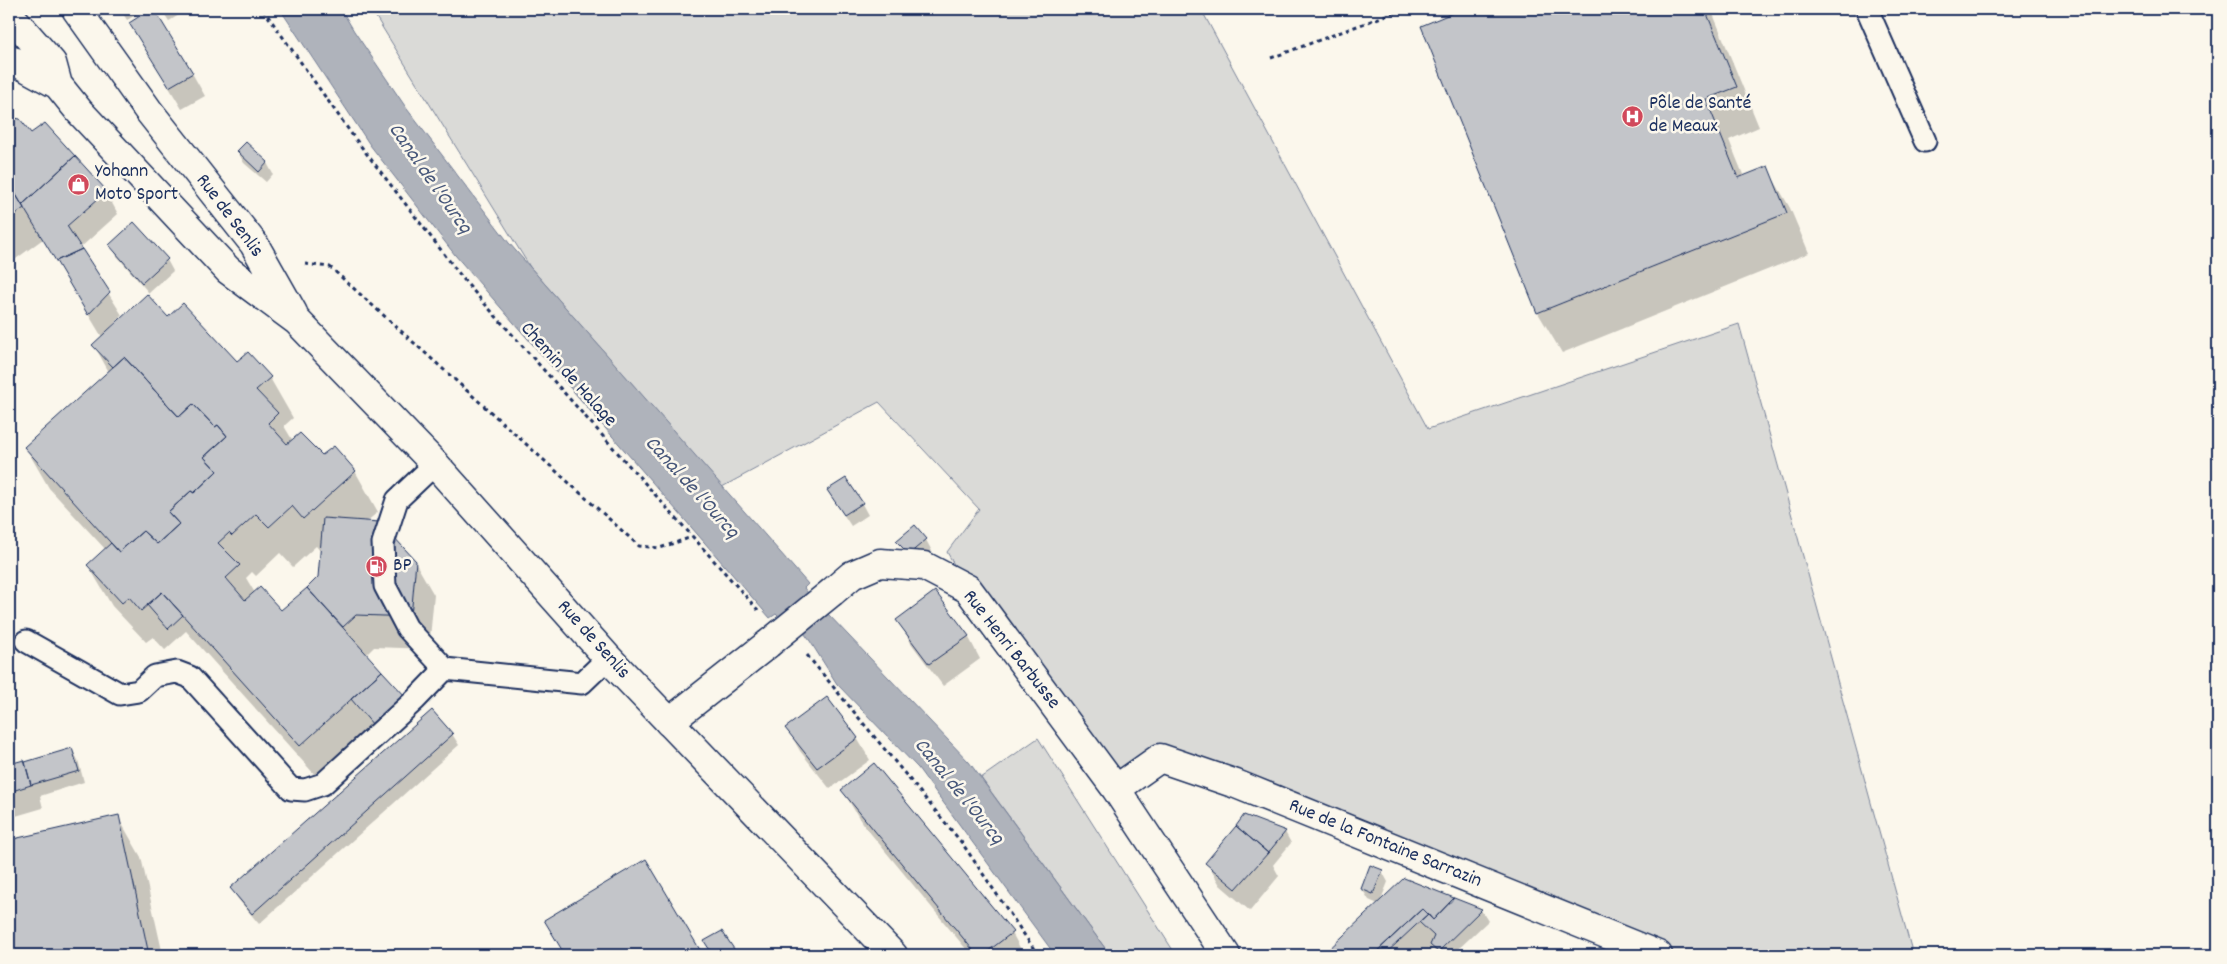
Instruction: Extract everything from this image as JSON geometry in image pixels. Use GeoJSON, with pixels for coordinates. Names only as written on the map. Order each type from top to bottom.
{"type":"FeatureCollection","features":[{"type":"Feature","properties":{"kind":"main road","name":"Rue de Senlis"},"geometry":{"type":"LineString","coordinates":[[80,12],[148,110],[254,244],[297,321]]}},
{"type":"Feature","properties":{"kind":"main road","name":"Rue de Senlis"},"geometry":{"type":"LineString","coordinates":[[9,14],[52,63],[58,85]]}},
{"type":"Feature","properties":{"kind":"main road","name":"Rue de Senlis"},"geometry":{"type":"LineString","coordinates":[[9,60],[58,85],[79,111],[228,270],[297,321],[435,464],[608,658],[893,955]]}},
{"type":"Feature","properties":{"kind":"main road","name":"Rue Henri Barbusse"},"geometry":{"type":"LineString","coordinates":[[669,722],[852,575],[880,563],[924,566],[968,589],[1116,789],[1226,955]]}},
{"type":"Feature","properties":{"kind":"main road","name":"Rue de la Fontaine Sarrazin"},"geometry":{"type":"LineString","coordinates":[[1116,789],[1160,758],[1246,788],[1658,955]]}},
{"type":"Feature","properties":{"kind":"lane"},"geometry":{"type":"LineString","coordinates":[[1867,9],[1924,141]]}},
{"type":"Feature","properties":{"kind":"lane"},"geometry":{"type":"LineString","coordinates":[[435,464],[397,500],[383,543],[386,586],[407,628],[445,669],[582,683],[608,658]]}},
{"type":"Feature","properties":{"kind":"lane"},"geometry":{"type":"LineString","coordinates":[[26,641],[120,694],[139,691],[155,676],[177,672],[190,677],[291,790],[305,790],[323,784],[415,700],[445,669]]}},
{"type":"Feature","properties":{"kind":"path","name":"Chemin de Halage"},"geometry":{"type":"LineString","coordinates":[[263,9],[353,136],[468,285],[762,614]]}},
{"type":"Feature","properties":{"kind":"path"},"geometry":{"type":"LineString","coordinates":[[1271,58],[1403,9]]}},
{"type":"Feature","properties":{"kind":"path"},"geometry":{"type":"LineString","coordinates":[[305,264],[330,267],[639,546],[660,548],[692,537]]}},
{"type":"Feature","properties":{"kind":"path"},"geometry":{"type":"LineString","coordinates":[[802,651],[962,844],[1038,955]]}},
{"type":"Feature","properties":{"kind":"shaded area"},"geometry":{"type":"Polygon","coordinates":[[[371,9],[1201,9],[1428,429],[1739,324],[1913,955],[1658,955],[1160,758],[1116,789],[968,589],[947,552],[979,509],[879,402],[722,487],[530,267],[371,9]]]}},
{"type":"Feature","properties":{"kind":"shaded area"},"geometry":{"type":"Polygon","coordinates":[[[1038,738],[1176,955],[1110,955],[981,778],[1038,738]]]}},
{"type":"Feature","properties":{"kind":"water","name":"Canal de l'Ourcq"},"geometry":{"type":"Polygon","coordinates":[[[280,9],[341,9],[407,109],[509,243],[808,584],[804,588],[808,593],[969,762],[1110,955],[1055,955],[918,768],[837,684],[810,641],[787,610],[779,617],[776,614],[770,618],[455,255],[370,145],[280,9]]]}},
{"type":"Feature","properties":{"kind":"building"},"geometry":{"type":"Polygon","coordinates":[[[154,9],[193,73],[169,87],[129,23],[154,9]]]}},
{"type":"Feature","properties":{"kind":"building"},"geometry":{"type":"Polygon","coordinates":[[[1462,9],[1705,9],[1737,87],[1706,99],[1738,178],[1768,166],[1787,213],[1537,313],[1421,26],[1462,9]]]}},
{"type":"Feature","properties":{"kind":"building"},"geometry":{"type":"Polygon","coordinates":[[[9,117],[20,119],[31,133],[45,123],[75,156],[22,205],[9,183],[9,117]]]}},
{"type":"Feature","properties":{"kind":"building"},"geometry":{"type":"Polygon","coordinates":[[[246,142],[268,162],[259,172],[237,151],[246,142]]]}},
{"type":"Feature","properties":{"kind":"building"},"geometry":{"type":"Polygon","coordinates":[[[75,156],[107,191],[67,226],[82,249],[56,261],[22,205],[75,156]]]}},
{"type":"Feature","properties":{"kind":"building"},"geometry":{"type":"Polygon","coordinates":[[[9,183],[24,208],[9,219],[9,183]]]}},
{"type":"Feature","properties":{"kind":"building"},"geometry":{"type":"Polygon","coordinates":[[[134,222],[168,259],[142,283],[109,245],[134,222]]]}},
{"type":"Feature","properties":{"kind":"building"},"geometry":{"type":"Polygon","coordinates":[[[82,249],[110,292],[88,315],[56,261],[82,249]]]}},
{"type":"Feature","properties":{"kind":"building"},"geometry":{"type":"Polygon","coordinates":[[[147,294],[168,317],[183,303],[237,361],[248,352],[271,377],[256,390],[278,413],[268,423],[287,444],[300,433],[322,455],[334,446],[356,471],[303,519],[292,506],[269,527],[256,514],[232,536],[229,533],[218,543],[240,565],[226,578],[245,600],[260,587],[281,610],[307,588],[382,671],[300,746],[162,592],[141,611],[129,597],[122,603],[87,565],[111,543],[119,552],[143,531],[157,544],[179,524],[168,512],[191,491],[194,493],[217,471],[204,457],[227,436],[218,425],[215,427],[193,404],[179,417],[124,357],[113,367],[92,345],[147,294]]]}},
{"type":"Feature","properties":{"kind":"building"},"geometry":{"type":"Polygon","coordinates":[[[124,357],[179,417],[193,404],[215,427],[218,425],[227,436],[204,457],[217,471],[194,493],[191,491],[168,512],[179,524],[157,544],[143,531],[119,552],[24,447],[124,357]]]}},
{"type":"Feature","properties":{"kind":"building"},"geometry":{"type":"Polygon","coordinates":[[[846,478],[863,503],[844,515],[827,490],[846,478]]]}},
{"type":"Feature","properties":{"kind":"building"},"geometry":{"type":"Polygon","coordinates":[[[323,518],[380,522],[416,561],[411,617],[356,615],[343,627],[307,588],[318,577],[323,518]]]}},
{"type":"Feature","properties":{"kind":"building"},"geometry":{"type":"Polygon","coordinates":[[[915,525],[927,539],[909,554],[896,541],[915,525]]]}},
{"type":"Feature","properties":{"kind":"building"},"geometry":{"type":"Polygon","coordinates":[[[935,591],[969,636],[929,664],[896,620],[935,591]]]}},
{"type":"Feature","properties":{"kind":"building"},"geometry":{"type":"Polygon","coordinates":[[[162,592],[183,615],[168,629],[147,605],[162,592]]]}},
{"type":"Feature","properties":{"kind":"building"},"geometry":{"type":"Polygon","coordinates":[[[382,671],[406,697],[373,725],[351,699],[382,671]]]}},
{"type":"Feature","properties":{"kind":"building"},"geometry":{"type":"Polygon","coordinates":[[[827,697],[858,738],[817,768],[785,728],[827,697]]]}},
{"type":"Feature","properties":{"kind":"building"},"geometry":{"type":"Polygon","coordinates":[[[432,710],[453,734],[252,914],[230,888],[432,710]]]}},
{"type":"Feature","properties":{"kind":"building"},"geometry":{"type":"Polygon","coordinates":[[[72,748],[79,771],[31,785],[25,762],[72,748]]]}},
{"type":"Feature","properties":{"kind":"building"},"geometry":{"type":"Polygon","coordinates":[[[24,760],[31,785],[9,792],[9,764],[24,760]]]}},
{"type":"Feature","properties":{"kind":"building"},"geometry":{"type":"Polygon","coordinates":[[[874,763],[1013,932],[983,955],[977,955],[841,790],[874,763]]]}},
{"type":"Feature","properties":{"kind":"building"},"geometry":{"type":"Polygon","coordinates":[[[119,815],[149,955],[9,955],[9,840],[119,815]]]}},
{"type":"Feature","properties":{"kind":"building"},"geometry":{"type":"Polygon","coordinates":[[[1244,815],[1286,831],[1268,853],[1236,826],[1244,815]]]}},
{"type":"Feature","properties":{"kind":"building"},"geometry":{"type":"Polygon","coordinates":[[[1236,826],[1268,853],[1236,889],[1205,863],[1236,826]]]}},
{"type":"Feature","properties":{"kind":"building"},"geometry":{"type":"Polygon","coordinates":[[[646,859],[703,955],[565,955],[544,920],[646,859]]]}},
{"type":"Feature","properties":{"kind":"building"},"geometry":{"type":"Polygon","coordinates":[[[1370,865],[1383,870],[1373,894],[1361,889],[1370,865]]]}},
{"type":"Feature","properties":{"kind":"building"},"geometry":{"type":"Polygon","coordinates":[[[1404,878],[1454,898],[1433,920],[1422,909],[1373,955],[1323,955],[1404,878]]]}},
{"type":"Feature","properties":{"kind":"building"},"geometry":{"type":"Polygon","coordinates":[[[1454,898],[1482,909],[1438,952],[1430,945],[1434,936],[1419,922],[1428,914],[1433,920],[1454,898]]]}},
{"type":"Feature","properties":{"kind":"building"},"geometry":{"type":"Polygon","coordinates":[[[1422,909],[1428,914],[1384,955],[1373,955],[1422,909]]]}},
{"type":"Feature","properties":{"kind":"building"},"geometry":{"type":"Polygon","coordinates":[[[722,931],[736,952],[730,955],[713,955],[704,941],[722,931]]]}},
{"type":"Feature","properties":{"kind":"place","name":"Pôle de Santé de Meaux"},"geometry":{"type":"Point","coordinates":[1633,116]}},
{"type":"Feature","properties":{"kind":"place","name":"Yohann Moto Sport"},"geometry":{"type":"Point","coordinates":[79,184]}},
{"type":"Feature","properties":{"kind":"place","name":"BP"},"geometry":{"type":"Point","coordinates":[377,566]}}]}
